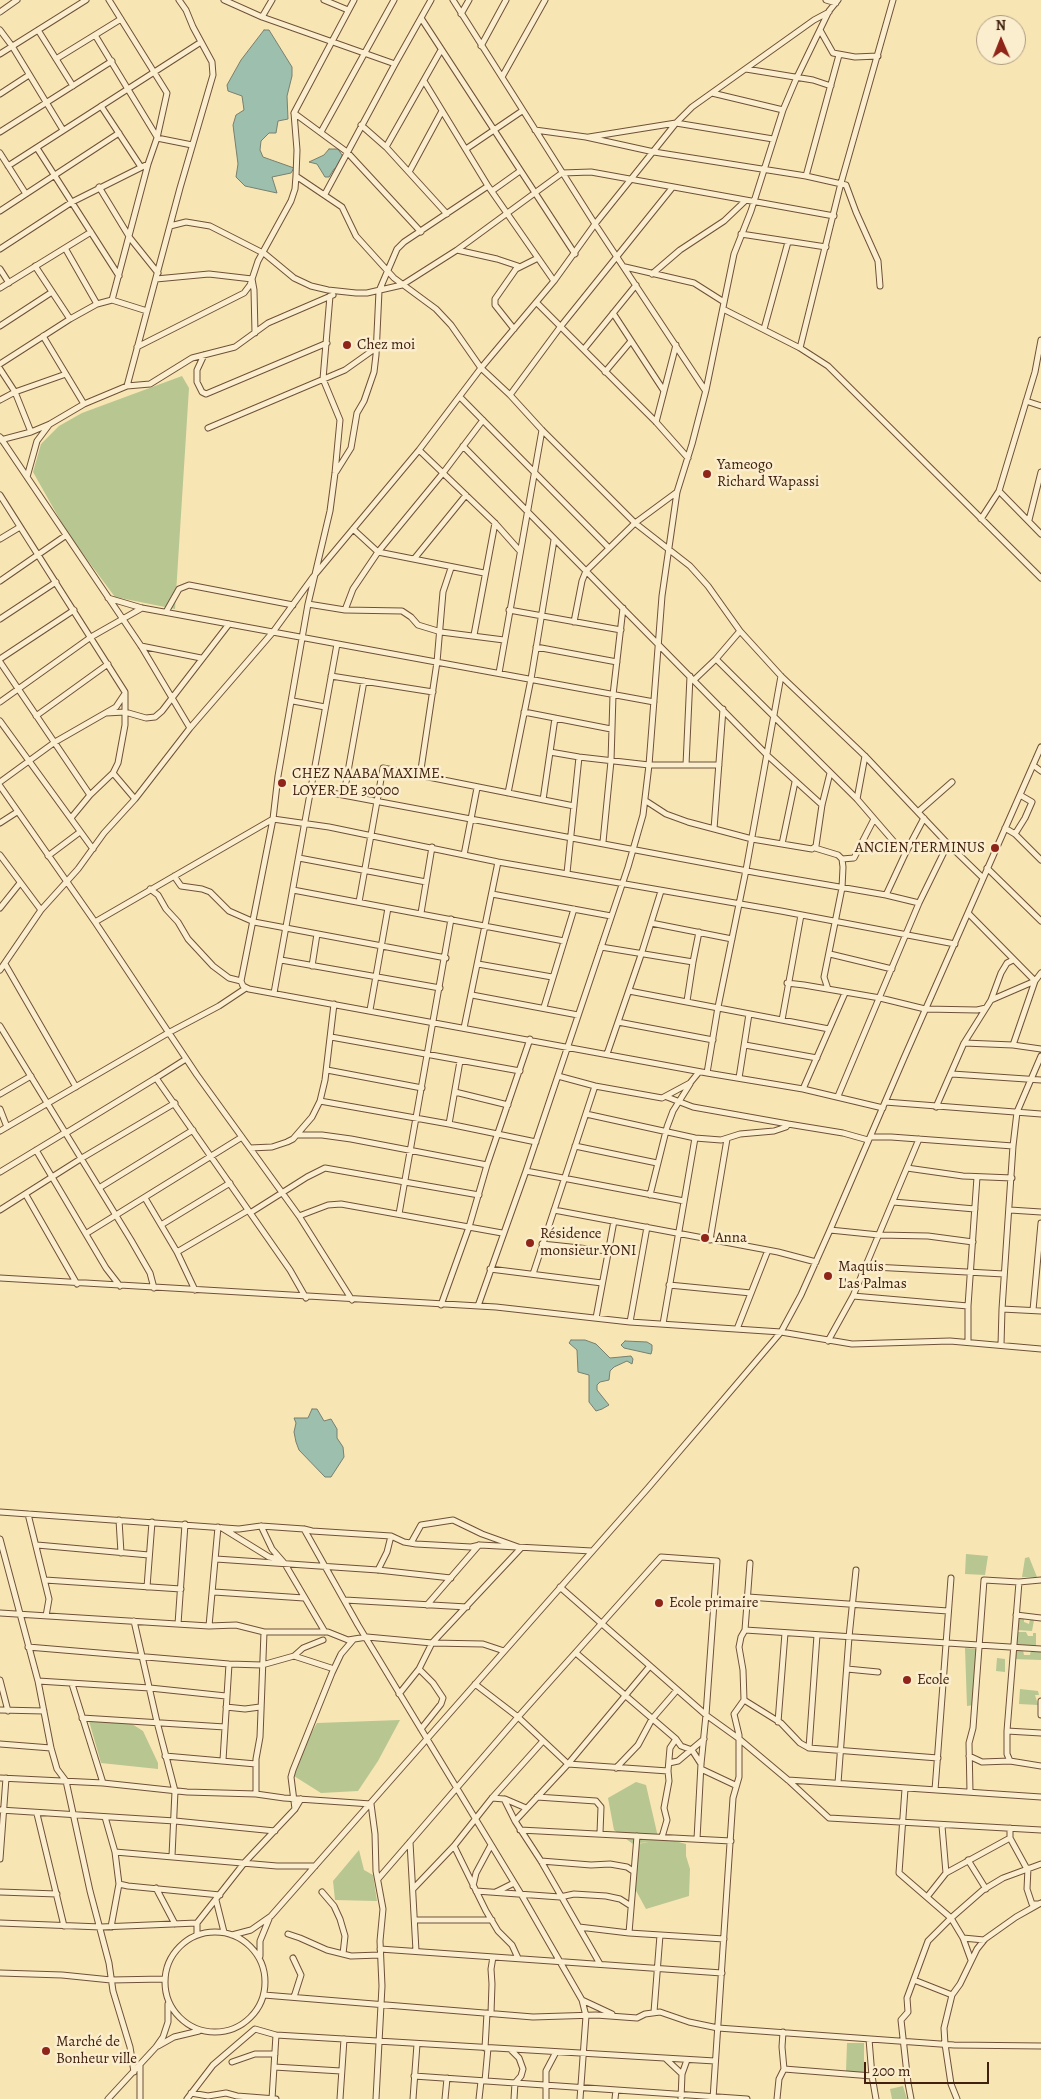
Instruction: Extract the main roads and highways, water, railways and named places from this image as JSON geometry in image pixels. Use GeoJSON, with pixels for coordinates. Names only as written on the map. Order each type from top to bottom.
{"type":"FeatureCollection","features":[{"type":"Feature","properties":{"kind":"place","name":"Chez moi"},"geometry":{"type":"Point","coordinates":[347,345]}},
{"type":"Feature","properties":{"kind":"place","name":"Yameogo Richard Wapassi"},"geometry":{"type":"Point","coordinates":[707,474]}},
{"type":"Feature","properties":{"kind":"place","name":"CHEZ NAABA MAXIME. LOYER DE 30000"},"geometry":{"type":"Point","coordinates":[282,783]}},
{"type":"Feature","properties":{"kind":"place","name":"ANCIEN TERMINUS"},"geometry":{"type":"Point","coordinates":[995,848]}},
{"type":"Feature","properties":{"kind":"place","name":"Anna"},"geometry":{"type":"Point","coordinates":[705,1238]}},
{"type":"Feature","properties":{"kind":"place","name":"Résidence monsieur YONI"},"geometry":{"type":"Point","coordinates":[530,1243]}},
{"type":"Feature","properties":{"kind":"place","name":"Maquis L'as Palmas"},"geometry":{"type":"Point","coordinates":[828,1276]}},
{"type":"Feature","properties":{"kind":"place","name":"Ecole primaire"},"geometry":{"type":"Point","coordinates":[659,1603]}},
{"type":"Feature","properties":{"kind":"place","name":"Ecole"},"geometry":{"type":"Point","coordinates":[907,1680]}},
{"type":"Feature","properties":{"kind":"place","name":"Marché de Bonheur ville"},"geometry":{"type":"Point","coordinates":[46,2051]}}]}
